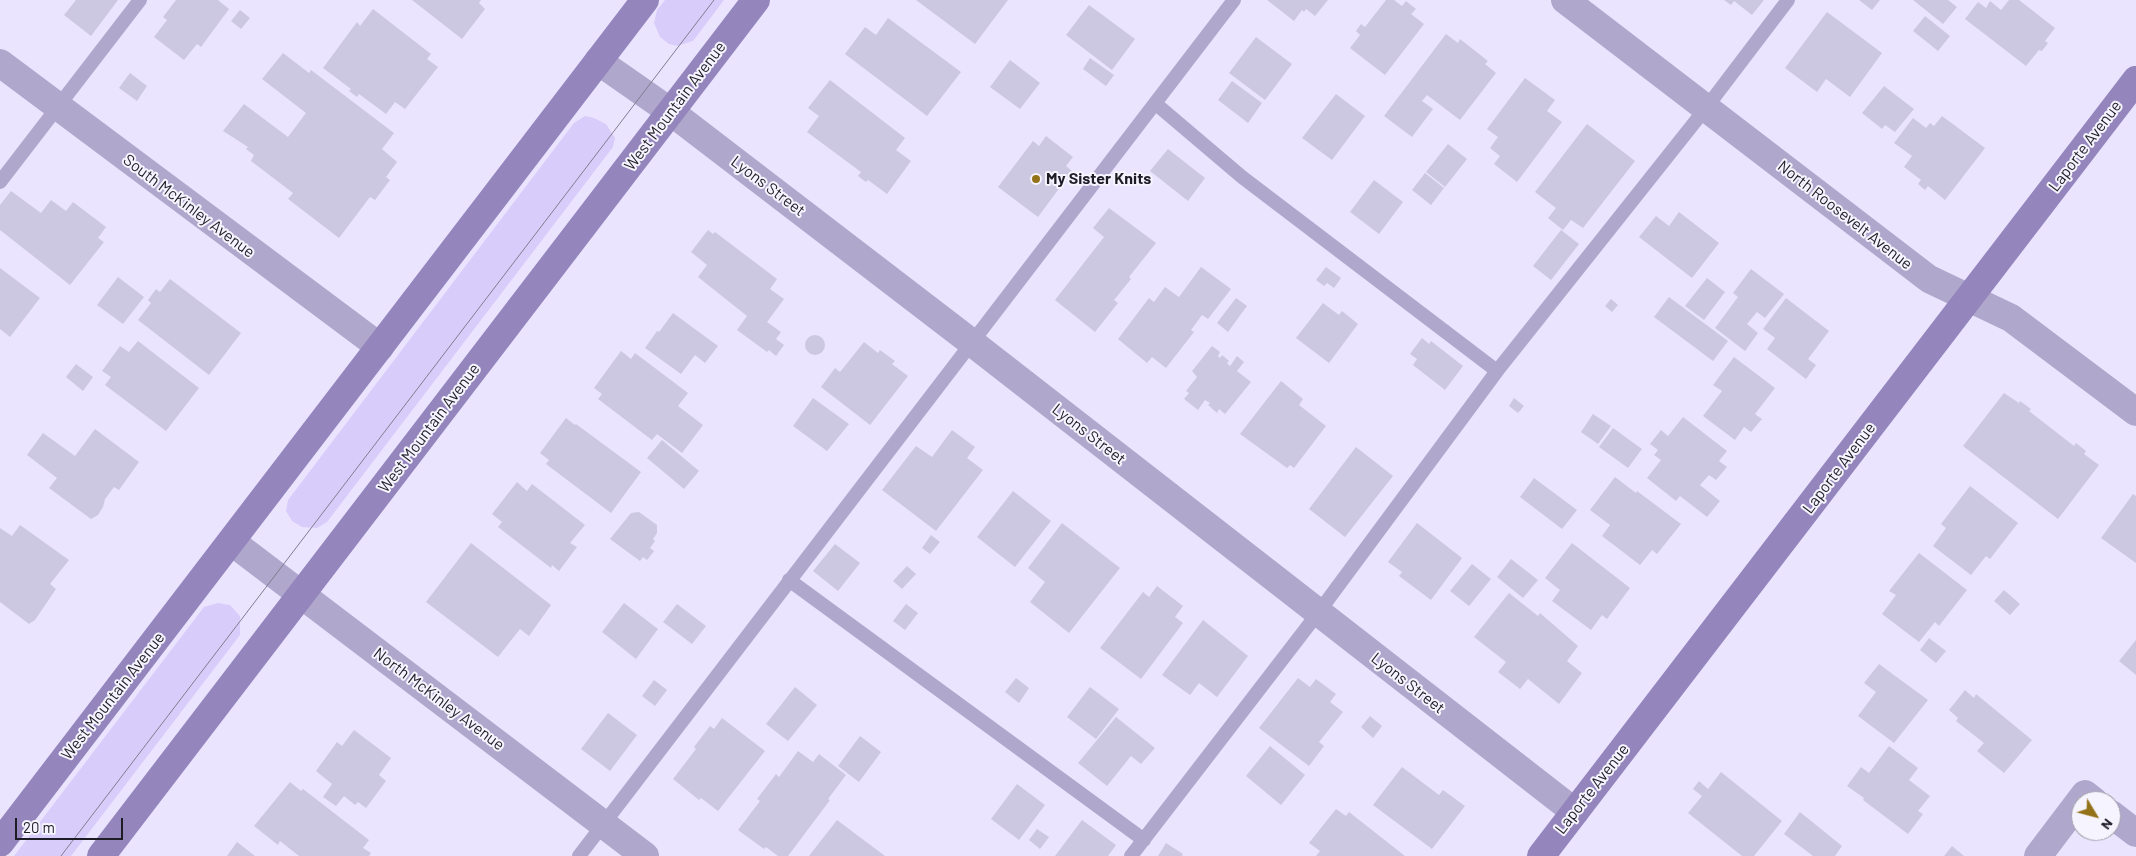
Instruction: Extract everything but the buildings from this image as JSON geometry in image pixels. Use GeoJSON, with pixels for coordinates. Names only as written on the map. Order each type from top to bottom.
{"type":"FeatureCollection","features":[{"type":"Feature","properties":{"kind":"street","name":"West Mountain Avenue"},"geometry":{"type":"LineString","coordinates":[[0,843],[645,0]]}},
{"type":"Feature","properties":{"kind":"street","name":"West Mountain Avenue"},"geometry":{"type":"LineString","coordinates":[[101,856],[756,0]]}},
{"type":"Feature","properties":{"kind":"street","name":"North Roosevelt Avenue"},"geometry":{"type":"LineString","coordinates":[[1565,0],[1929,279],[2011,318],[2136,412]]}},
{"type":"Feature","properties":{"kind":"street","name":"Lyons Street"},"geometry":{"type":"LineString","coordinates":[[598,61],[671,112],[971,342],[1575,812]]}},
{"type":"Feature","properties":{"kind":"street","name":"South McKinley Avenue"},"geometry":{"type":"LineString","coordinates":[[0,63],[380,347]]}},
{"type":"Feature","properties":{"kind":"street","name":"Laporte Avenue"},"geometry":{"type":"LineString","coordinates":[[1544,855],[2136,80]]}},
{"type":"Feature","properties":{"kind":"street","name":"North McKinley Avenue"},"geometry":{"type":"LineString","coordinates":[[232,542],[645,856]]}},
{"type":"Feature","properties":{"kind":"street"},"geometry":{"type":"LineString","coordinates":[[2038,856],[2071,819]]}},
{"type":"Feature","properties":{"kind":"street"},"geometry":{"type":"LineString","coordinates":[[2121,822],[2136,833]]}},
{"type":"Feature","properties":{"kind":"lane"},"geometry":{"type":"LineString","coordinates":[[0,182],[140,0]]}},
{"type":"Feature","properties":{"kind":"lane"},"geometry":{"type":"LineString","coordinates":[[579,856],[1234,0]]}},
{"type":"Feature","properties":{"kind":"lane"},"geometry":{"type":"LineString","coordinates":[[1131,856],[1318,613],[1497,371],[1706,108],[1788,0]]}},
{"type":"Feature","properties":{"kind":"lane"},"geometry":{"type":"LineString","coordinates":[[1156,104],[1242,178],[1497,371]]}},
{"type":"Feature","properties":{"kind":"lane"},"geometry":{"type":"LineString","coordinates":[[789,580],[1144,840]]}},
{"type":"Feature","properties":{"kind":"shaded area"},"geometry":{"type":"Polygon","coordinates":[[[665,0],[724,0],[693,41],[677,46],[669,44],[660,37],[654,23],[657,10],[665,0]]]}},
{"type":"Feature","properties":{"kind":"shaded area"},"geometry":{"type":"Polygon","coordinates":[[[585,116],[606,124],[615,138],[613,147],[327,522],[317,528],[302,527],[292,521],[286,511],[288,500],[574,123],[585,116]]]}},
{"type":"Feature","properties":{"kind":"shaded area"},"geometry":{"type":"Polygon","coordinates":[[[218,603],[230,605],[240,616],[240,635],[71,856],[14,856],[204,607],[218,603]]]}},
{"type":"Feature","properties":{"kind":"tram line"},"geometry":{"type":"LineString","coordinates":[[61,856],[714,0]]}},
{"type":"Feature","properties":{"kind":"place","name":"My Sister Knits"},"geometry":{"type":"Point","coordinates":[1036,179]}}]}
